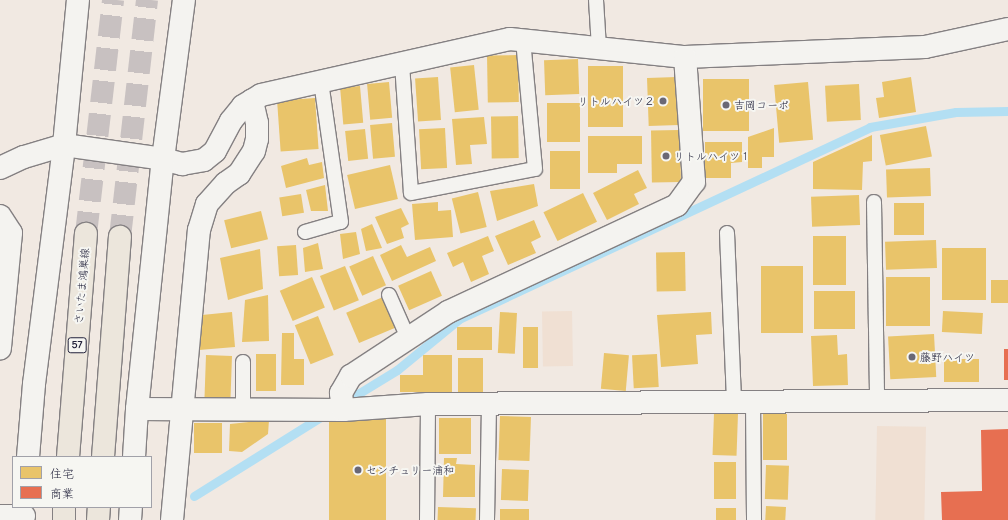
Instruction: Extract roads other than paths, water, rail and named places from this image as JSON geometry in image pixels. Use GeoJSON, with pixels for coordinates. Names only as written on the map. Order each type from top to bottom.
{"type":"FeatureCollection","features":[{"type":"Feature","properties":{"kind":"main road","name":"さいたま鴻巣線"},"geometry":{"type":"LineString","coordinates":[[68,456],[86,234]]}},
{"type":"Feature","properties":{"kind":"main road"},"geometry":{"type":"LineString","coordinates":[[103,456],[120,237]]}},
{"type":"Feature","properties":{"kind":"main road"},"geometry":{"type":"LineString","coordinates":[[64,508],[64,520]]}},
{"type":"Feature","properties":{"kind":"main road"},"geometry":{"type":"LineString","coordinates":[[98,520],[99,508]]}},
{"type":"Feature","properties":{"kind":"street"},"geometry":{"type":"LineString","coordinates":[[28,456],[34,384],[64,145],[78,0]]}},
{"type":"Feature","properties":{"kind":"street"},"geometry":{"type":"LineString","coordinates":[[134,456],[163,159],[184,0]]}},
{"type":"Feature","properties":{"kind":"street"},"geometry":{"type":"LineString","coordinates":[[0,168],[24,157],[64,145],[163,159],[182,164],[204,160],[215,151],[231,120],[243,106],[261,95],[510,39],[685,57],[924,47],[1008,29]]}},
{"type":"Feature","properties":{"kind":"street"},"geometry":{"type":"LineString","coordinates":[[343,410],[342,393],[351,376],[448,312],[678,205],[694,182],[685,57]]}},
{"type":"Feature","properties":{"kind":"street"},"geometry":{"type":"LineString","coordinates":[[172,520],[201,219],[211,199],[226,182],[239,174],[254,151],[257,139],[258,124],[252,101]]}},
{"type":"Feature","properties":{"kind":"street"},"geometry":{"type":"LineString","coordinates":[[0,216],[11,233],[0,348]]}},
{"type":"Feature","properties":{"kind":"street"},"geometry":{"type":"LineString","coordinates":[[138,409],[343,410],[428,404],[1008,400]]}},
{"type":"Feature","properties":{"kind":"street"},"geometry":{"type":"LineString","coordinates":[[130,520],[131,508]]}},
{"type":"Feature","properties":{"kind":"street"},"geometry":{"type":"LineString","coordinates":[[0,516],[24,514]]}},
{"type":"Feature","properties":{"kind":"lane"},"geometry":{"type":"LineString","coordinates":[[596,0],[599,48]]}},
{"type":"Feature","properties":{"kind":"lane"},"geometry":{"type":"LineString","coordinates":[[402,64],[411,193],[535,169],[523,40]]}},
{"type":"Feature","properties":{"kind":"lane"},"geometry":{"type":"LineString","coordinates":[[305,232],[342,222],[321,82]]}},
{"type":"Feature","properties":{"kind":"lane"},"geometry":{"type":"LineString","coordinates":[[874,202],[877,401]]}},
{"type":"Feature","properties":{"kind":"lane"},"geometry":{"type":"LineString","coordinates":[[727,233],[754,520]]}},
{"type":"Feature","properties":{"kind":"lane"},"geometry":{"type":"LineString","coordinates":[[389,295],[408,338]]}},
{"type":"Feature","properties":{"kind":"lane"},"geometry":{"type":"LineString","coordinates":[[242,409],[243,362]]}},
{"type":"Feature","properties":{"kind":"lane"},"geometry":{"type":"LineString","coordinates":[[427,520],[428,404]]}},
{"type":"Feature","properties":{"kind":"lane"},"geometry":{"type":"LineString","coordinates":[[487,520],[489,404]]}},
{"type":"Feature","properties":{"kind":"waterway"},"geometry":{"type":"LineString","coordinates":[[343,403],[397,370],[459,319],[870,127],[956,112],[1008,111]]}},
{"type":"Feature","properties":{"kind":"waterway"},"geometry":{"type":"LineString","coordinates":[[194,496],[325,414]]}},
{"type":"Feature","properties":{"kind":"tunnel"},"geometry":{"type":"LineString","coordinates":[[86,234],[113,0]]}},
{"type":"Feature","properties":{"kind":"tunnel"},"geometry":{"type":"LineString","coordinates":[[120,237],[147,0]]}},
{"type":"Feature","properties":{"kind":"place","name":"リトルハイツ２"},"geometry":{"type":"Point","coordinates":[663,101]}},
{"type":"Feature","properties":{"kind":"place","name":"吉岡コーポ"},"geometry":{"type":"Point","coordinates":[726,105]}},
{"type":"Feature","properties":{"kind":"place","name":"リトルハイツ１"},"geometry":{"type":"Point","coordinates":[666,156]}},
{"type":"Feature","properties":{"kind":"place","name":"藤野ハイツ"},"geometry":{"type":"Point","coordinates":[912,357]}},
{"type":"Feature","properties":{"kind":"place","name":"センチュリー浦和"},"geometry":{"type":"Point","coordinates":[358,470]}}]}
